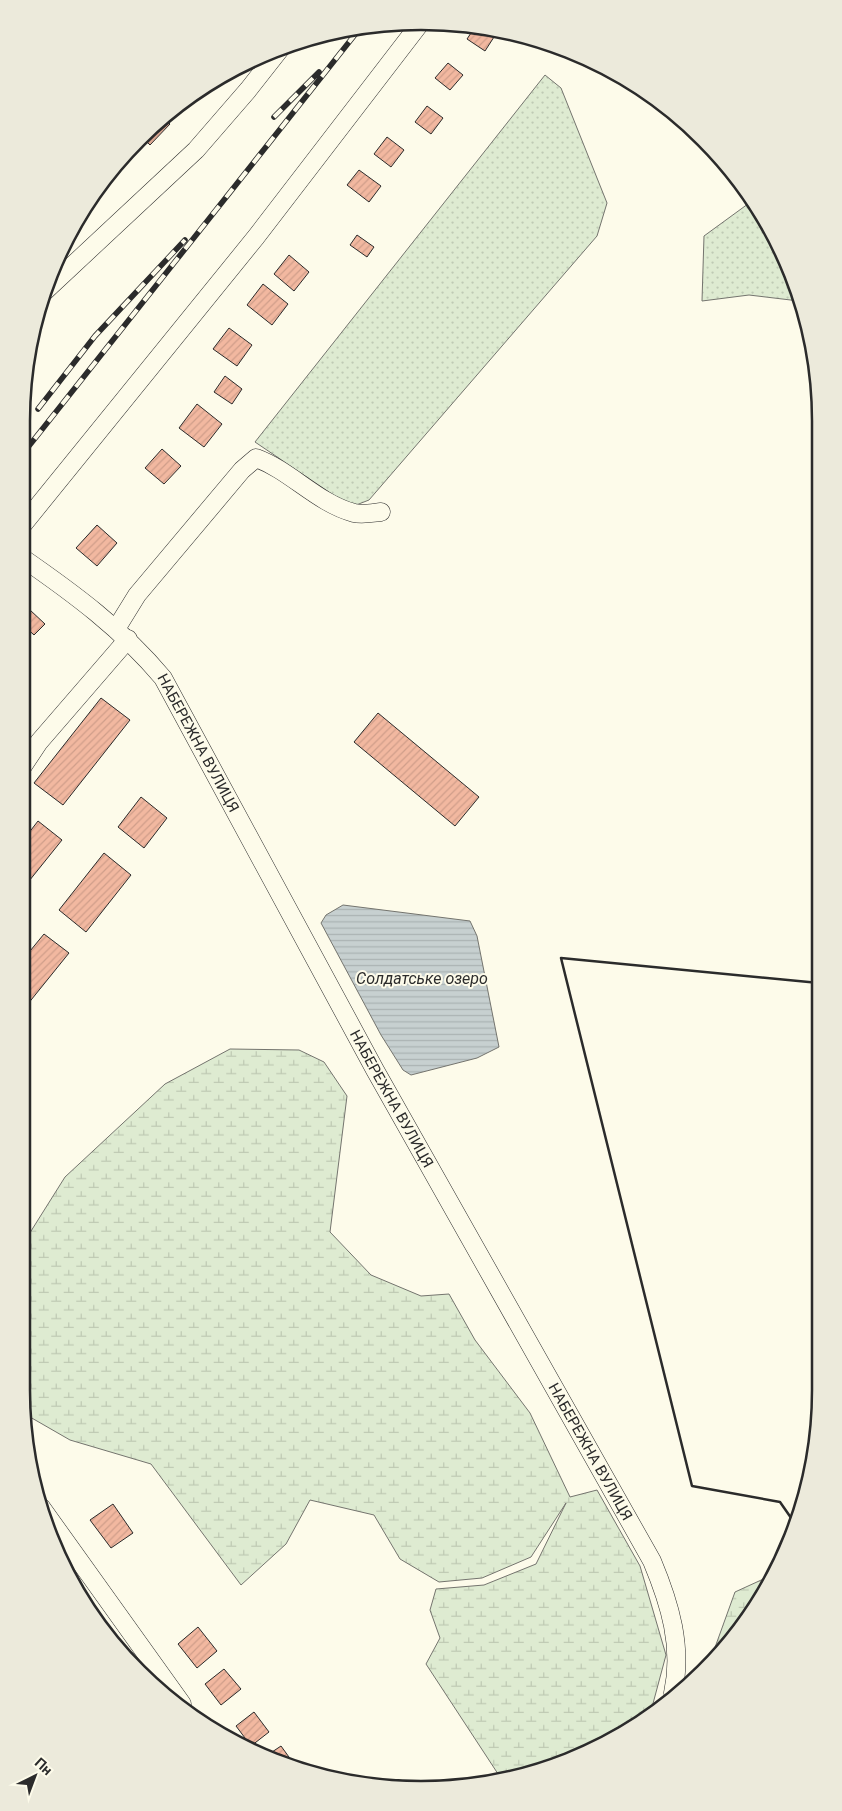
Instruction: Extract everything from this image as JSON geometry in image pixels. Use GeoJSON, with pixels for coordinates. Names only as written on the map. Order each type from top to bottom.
{"type":"FeatureCollection","features":[{"type":"Feature","properties":{"kind":"street"},"geometry":{"type":"LineString","coordinates":[[30,515],[256,236],[415,30]]}},
{"type":"Feature","properties":{"kind":"street"},"geometry":{"type":"LineString","coordinates":[[57,280],[196,150],[272,60]]}},
{"type":"Feature","properties":{"kind":"street"},"geometry":{"type":"LineString","coordinates":[[30,756],[122,634],[137,596],[242,470],[256,458],[268,462],[329,502],[355,513],[381,512]]}},
{"type":"Feature","properties":{"kind":"street","name":"НАБЕРЕЖНА ВУЛИЦЯ"},"geometry":{"type":"LineString","coordinates":[[30,563],[86,602],[122,634],[163,678],[375,1070],[652,1562],[667,1597],[678,1648],[674,1688]]}},
{"type":"Feature","properties":{"kind":"street"},"geometry":{"type":"LineString","coordinates":[[55,1526],[174,1693]]}},
{"type":"Feature","properties":{"kind":"green space"},"geometry":{"type":"Polygon","coordinates":[[[545,75],[561,88],[607,203],[597,236],[369,500],[351,507],[255,442],[545,75]]]}},
{"type":"Feature","properties":{"kind":"green space"},"geometry":{"type":"Polygon","coordinates":[[[747,205],[772,248],[793,300],[749,295],[702,301],[704,236],[747,205]]]}},
{"type":"Feature","properties":{"kind":"green space"},"geometry":{"type":"Polygon","coordinates":[[[230,1049],[299,1050],[324,1062],[347,1096],[330,1232],[371,1275],[421,1296],[449,1294],[475,1340],[530,1413],[570,1497],[597,1490],[640,1566],[666,1655],[653,1704],[594,1741],[547,1760],[497,1773],[426,1664],[440,1638],[430,1610],[436,1589],[484,1585],[536,1564],[566,1503],[531,1557],[482,1578],[439,1582],[400,1559],[374,1515],[310,1500],[286,1544],[241,1585],[151,1464],[70,1440],[31,1418],[30,1233],[65,1177],[165,1084],[230,1049]]]}},
{"type":"Feature","properties":{"kind":"green space"},"geometry":{"type":"Polygon","coordinates":[[[764,1579],[746,1607],[715,1648],[735,1592],[764,1579]]]}},
{"type":"Feature","properties":{"kind":"water","name":"Солдатське озеро"},"geometry":{"type":"Polygon","coordinates":[[[343,905],[470,921],[477,936],[499,1047],[477,1058],[411,1075],[403,1070],[381,1035],[321,923],[326,915],[343,905]]]}},
{"type":"Feature","properties":{"kind":"building"},"geometry":{"type":"Polygon","coordinates":[[[471,33],[494,37],[485,51],[467,39],[471,33]]]}},
{"type":"Feature","properties":{"kind":"building"},"geometry":{"type":"Polygon","coordinates":[[[448,63],[463,75],[450,90],[435,78],[448,63]]]}},
{"type":"Feature","properties":{"kind":"building"},"geometry":{"type":"Polygon","coordinates":[[[427,106],[443,118],[431,134],[415,122],[427,106]]]}},
{"type":"Feature","properties":{"kind":"building"},"geometry":{"type":"Polygon","coordinates":[[[169,123],[170,124],[150,145],[148,142],[169,123]]]}},
{"type":"Feature","properties":{"kind":"building"},"geometry":{"type":"Polygon","coordinates":[[[387,137],[404,150],[391,167],[374,154],[387,137]]]}},
{"type":"Feature","properties":{"kind":"building"},"geometry":{"type":"Polygon","coordinates":[[[359,170],[381,186],[369,202],[347,185],[359,170]]]}},
{"type":"Feature","properties":{"kind":"building"},"geometry":{"type":"Polygon","coordinates":[[[357,235],[374,247],[367,257],[350,245],[357,235]]]}},
{"type":"Feature","properties":{"kind":"building"},"geometry":{"type":"Polygon","coordinates":[[[289,255],[309,272],[294,291],[274,274],[289,255]]]}},
{"type":"Feature","properties":{"kind":"building"},"geometry":{"type":"Polygon","coordinates":[[[263,284],[288,304],[272,325],[247,305],[263,284]]]}},
{"type":"Feature","properties":{"kind":"building"},"geometry":{"type":"Polygon","coordinates":[[[229,328],[252,345],[237,366],[213,349],[229,328]]]}},
{"type":"Feature","properties":{"kind":"building"},"geometry":{"type":"Polygon","coordinates":[[[225,376],[242,389],[232,404],[214,392],[225,376]]]}},
{"type":"Feature","properties":{"kind":"building"},"geometry":{"type":"Polygon","coordinates":[[[197,404],[222,424],[204,447],[179,428],[197,404]]]}},
{"type":"Feature","properties":{"kind":"building"},"geometry":{"type":"Polygon","coordinates":[[[162,449],[181,466],[164,484],[145,468],[162,449]]]}},
{"type":"Feature","properties":{"kind":"building"},"geometry":{"type":"Polygon","coordinates":[[[97,525],[117,543],[97,566],[76,548],[97,525]]]}},
{"type":"Feature","properties":{"kind":"building"},"geometry":{"type":"Polygon","coordinates":[[[30,610],[45,624],[34,635],[30,631],[30,610]]]}},
{"type":"Feature","properties":{"kind":"building"},"geometry":{"type":"Polygon","coordinates":[[[101,698],[130,720],[63,805],[34,783],[101,698]]]}},
{"type":"Feature","properties":{"kind":"building"},"geometry":{"type":"Polygon","coordinates":[[[378,713],[479,797],[455,826],[354,742],[378,713]]]}},
{"type":"Feature","properties":{"kind":"building"},"geometry":{"type":"Polygon","coordinates":[[[141,797],[167,818],[144,848],[118,827],[141,797]]]}},
{"type":"Feature","properties":{"kind":"building"},"geometry":{"type":"Polygon","coordinates":[[[38,821],[62,840],[30,880],[30,831],[38,821]]]}},
{"type":"Feature","properties":{"kind":"building"},"geometry":{"type":"Polygon","coordinates":[[[104,853],[131,875],[86,932],[59,910],[104,853]]]}},
{"type":"Feature","properties":{"kind":"building"},"geometry":{"type":"Polygon","coordinates":[[[44,934],[69,953],[30,1001],[30,951],[44,934]]]}},
{"type":"Feature","properties":{"kind":"building"},"geometry":{"type":"Polygon","coordinates":[[[113,1504],[133,1533],[111,1548],[90,1520],[113,1504]]]}},
{"type":"Feature","properties":{"kind":"building"},"geometry":{"type":"Polygon","coordinates":[[[198,1627],[217,1651],[197,1668],[178,1644],[198,1627]]]}},
{"type":"Feature","properties":{"kind":"building"},"geometry":{"type":"Polygon","coordinates":[[[224,1669],[241,1689],[221,1705],[205,1684],[224,1669]]]}},
{"type":"Feature","properties":{"kind":"building"},"geometry":{"type":"Polygon","coordinates":[[[254,1712],[269,1732],[254,1744],[247,1740],[236,1726],[254,1712]]]}},
{"type":"Feature","properties":{"kind":"building"},"geometry":{"type":"Polygon","coordinates":[[[281,1746],[290,1758],[273,1752],[281,1746]]]}},
{"type":"Feature","properties":{"kind":"railway"},"geometry":{"type":"LineString","coordinates":[[30,445],[354,36]]}},
{"type":"Feature","properties":{"kind":"railway"},"geometry":{"type":"LineString","coordinates":[[274,117],[319,72]]}},
{"type":"Feature","properties":{"kind":"railway"},"geometry":{"type":"LineString","coordinates":[[38,409],[95,336],[185,240]]}},
{"type":"Feature","properties":{"kind":"wall"},"geometry":{"type":"LineString","coordinates":[[791,1517],[780,1502],[692,1486],[561,958],[812,982]]}}]}
